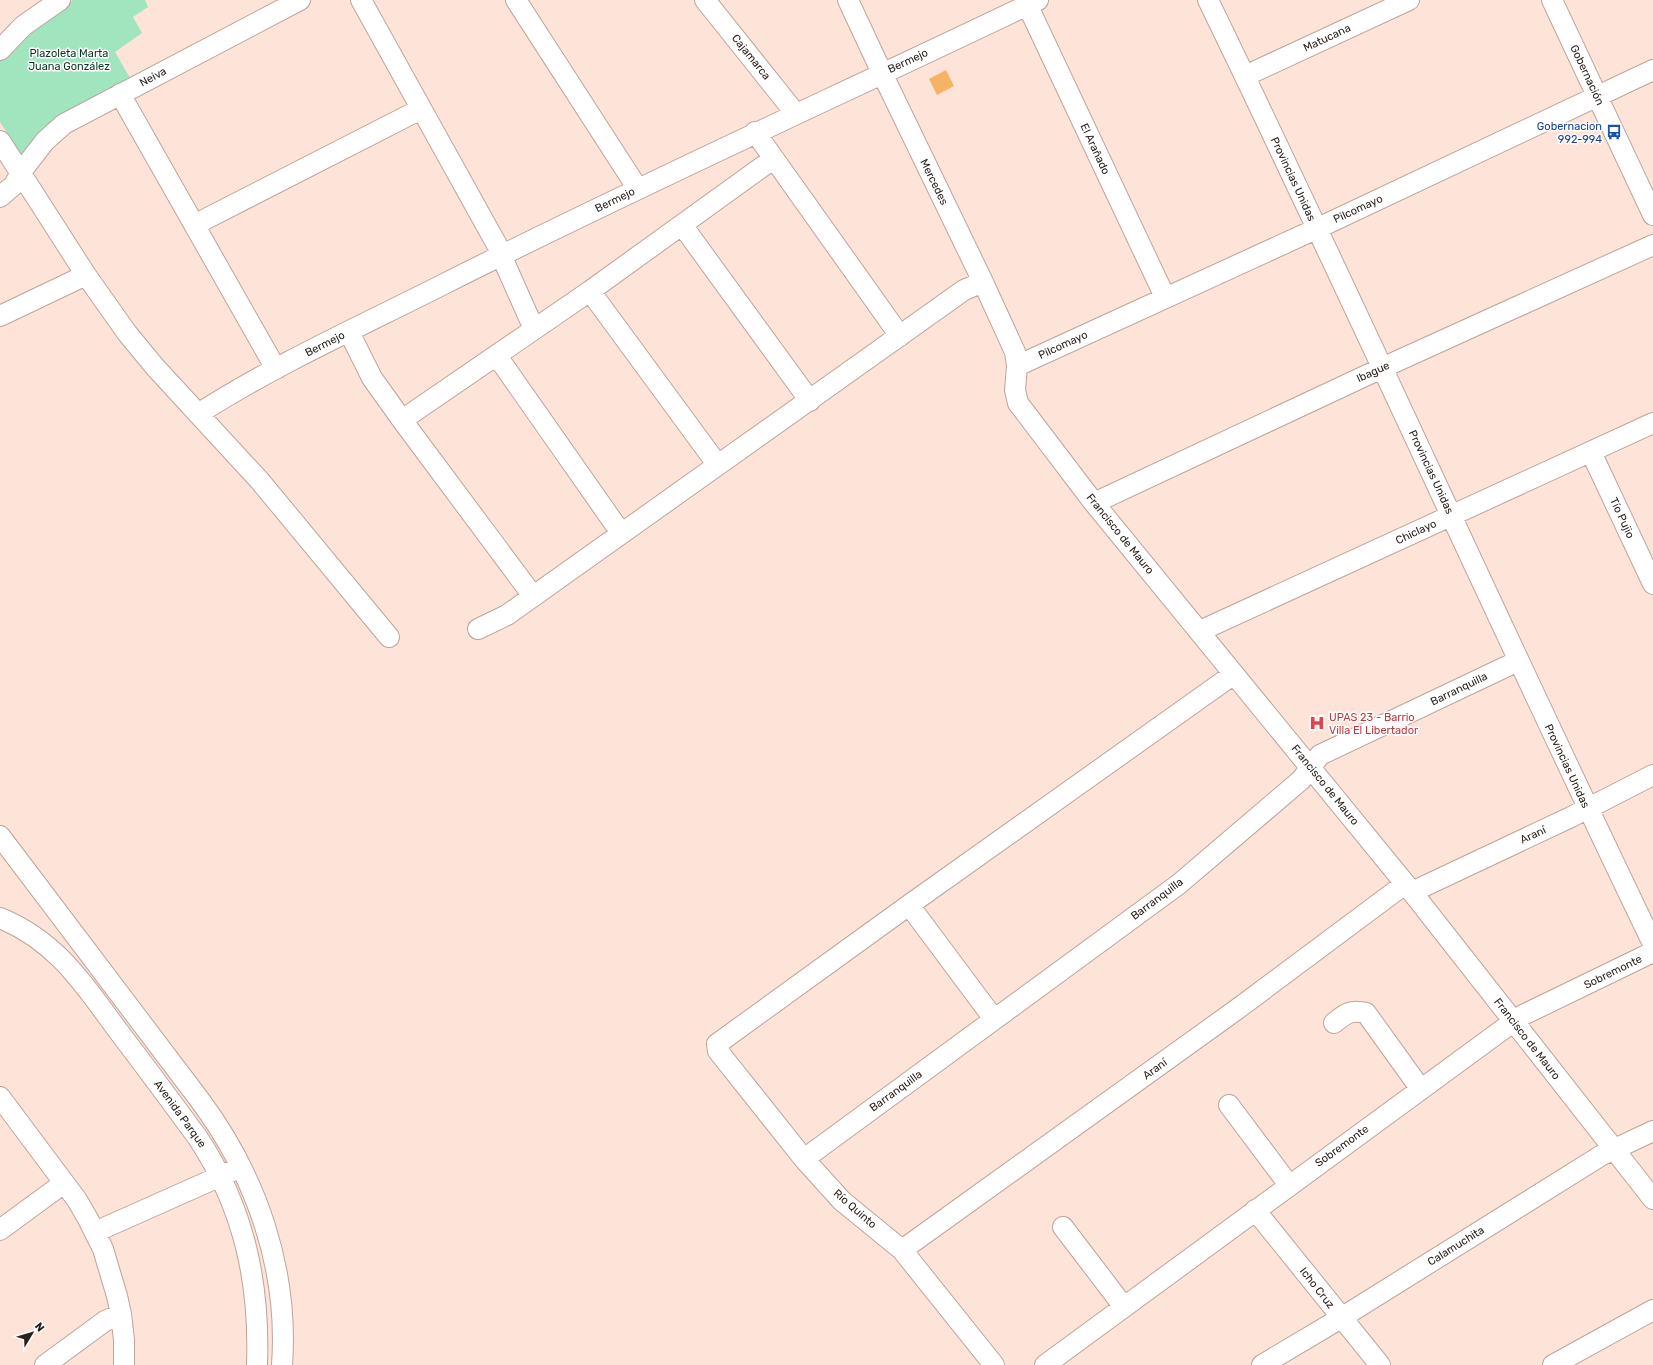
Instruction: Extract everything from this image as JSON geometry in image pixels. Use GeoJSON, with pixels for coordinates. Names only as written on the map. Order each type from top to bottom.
{"type":"FeatureCollection","features":[{"type":"Feature","properties":{"kind":"street"},"geometry":{"type":"LineString","coordinates":[[0,50],[23,26],[60,0]]}},
{"type":"Feature","properties":{"kind":"street","name":"Neiva"},"geometry":{"type":"LineString","coordinates":[[0,197],[14,185],[21,172],[45,141],[64,124],[300,0]]}},
{"type":"Feature","properties":{"kind":"street"},"geometry":{"type":"LineString","coordinates":[[361,0],[502,254],[505,264],[534,328]]}},
{"type":"Feature","properties":{"kind":"street"},"geometry":{"type":"LineString","coordinates":[[516,0],[638,189]]}},
{"type":"Feature","properties":{"kind":"street","name":"Cajamarca"},"geometry":{"type":"LineString","coordinates":[[705,0],[796,114]]}},
{"type":"Feature","properties":{"kind":"street","name":"Mercedes"},"geometry":{"type":"LineString","coordinates":[[848,0],[983,282],[1015,352],[1017,366]]}},
{"type":"Feature","properties":{"kind":"street","name":"Provincias Unidas"},"geometry":{"type":"LineString","coordinates":[[1208,0],[1382,368],[1587,808],[1653,944]]}},
{"type":"Feature","properties":{"kind":"street","name":"Matucana"},"geometry":{"type":"LineString","coordinates":[[1245,76],[1410,0]]}},
{"type":"Feature","properties":{"kind":"street","name":"Gobernación"},"geometry":{"type":"LineString","coordinates":[[1552,0],[1653,214]]}},
{"type":"Feature","properties":{"kind":"street","name":"Bermejo"},"geometry":{"type":"LineString","coordinates":[[198,414],[236,390],[276,368],[502,254],[1030,2]]}},
{"type":"Feature","properties":{"kind":"street","name":"El Arañado"},"geometry":{"type":"LineString","coordinates":[[1030,2],[1165,297]]}},
{"type":"Feature","properties":{"kind":"street","name":"Pilcomayo"},"geometry":{"type":"LineString","coordinates":[[1017,366],[1316,229],[1653,70]]}},
{"type":"Feature","properties":{"kind":"street"},"geometry":{"type":"LineString","coordinates":[[120,94],[276,368]]}},
{"type":"Feature","properties":{"kind":"street"},"geometry":{"type":"LineString","coordinates":[[194,225],[421,109]]}},
{"type":"Feature","properties":{"kind":"street"},"geometry":{"type":"LineString","coordinates":[[755,132],[900,336]]}},
{"type":"Feature","properties":{"kind":"street"},"geometry":{"type":"LineString","coordinates":[[0,141],[86,275],[127,333],[155,367],[260,481],[389,637]]}},
{"type":"Feature","properties":{"kind":"street"},"geometry":{"type":"LineString","coordinates":[[402,420],[590,291],[773,159]]}},
{"type":"Feature","properties":{"kind":"street"},"geometry":{"type":"LineString","coordinates":[[682,225],[810,401]]}},
{"type":"Feature","properties":{"kind":"street","name":"Ibague"},"geometry":{"type":"LineString","coordinates":[[1094,503],[1382,368],[1653,245]]}},
{"type":"Feature","properties":{"kind":"street"},"geometry":{"type":"LineString","coordinates":[[0,316],[86,275]]}},
{"type":"Feature","properties":{"kind":"street"},"geometry":{"type":"LineString","coordinates":[[478,629],[507,615],[717,464],[810,401],[964,290],[983,282]]}},
{"type":"Feature","properties":{"kind":"street"},"geometry":{"type":"LineString","coordinates":[[590,291],[717,464]]}},
{"type":"Feature","properties":{"kind":"street"},"geometry":{"type":"LineString","coordinates":[[349,332],[372,378],[533,596]]}},
{"type":"Feature","properties":{"kind":"street"},"geometry":{"type":"LineString","coordinates":[[496,356],[621,533]]}},
{"type":"Feature","properties":{"kind":"street","name":"Francisco de Mauro"},"geometry":{"type":"LineString","coordinates":[[1017,366],[1015,390],[1018,403],[1094,503],[1200,631],[1408,888],[1653,1198]]}},
{"type":"Feature","properties":{"kind":"street","name":"Chiclayo"},"geometry":{"type":"LineString","coordinates":[[1200,631],[1653,423]]}},
{"type":"Feature","properties":{"kind":"street","name":"Tío Pujio"},"geometry":{"type":"LineString","coordinates":[[1591,452],[1653,584]]}},
{"type":"Feature","properties":{"kind":"street","name":"Barranquilla"},"geometry":{"type":"LineString","coordinates":[[804,1159],[1179,884],[1301,780],[1320,755],[1518,661]]}},
{"type":"Feature","properties":{"kind":"street"},"geometry":{"type":"LineString","coordinates":[[994,1019],[909,905],[1234,674]]}},
{"type":"Feature","properties":{"kind":"street","name":"Araní"},"geometry":{"type":"LineString","coordinates":[[902,1250],[1408,888],[1587,808],[1653,775]]}},
{"type":"Feature","properties":{"kind":"street"},"geometry":{"type":"LineString","coordinates":[[0,836],[205,1107],[230,1144],[253,1192],[264,1221],[273,1253],[279,1290],[282,1325],[282,1365]]}},
{"type":"Feature","properties":{"kind":"street","name":"Río Quinto"},"geometry":{"type":"LineString","coordinates":[[909,905],[717,1044],[718,1051],[804,1159],[842,1201],[902,1250],[994,1365]]}},
{"type":"Feature","properties":{"kind":"street","name":"Avenida Parque"},"geometry":{"type":"LineString","coordinates":[[0,918],[28,932],[45,944],[71,969],[211,1157],[232,1201],[244,1234],[256,1306],[257,1365]]}},
{"type":"Feature","properties":{"kind":"street","name":"Sobremonte"},"geometry":{"type":"LineString","coordinates":[[1045,1365],[1420,1088],[1523,1015],[1653,952]]}},
{"type":"Feature","properties":{"kind":"street"},"geometry":{"type":"LineString","coordinates":[[1334,1023],[1346,1014],[1357,1011],[1366,1013],[1420,1088]]}},
{"type":"Feature","properties":{"kind":"street"},"geometry":{"type":"LineString","coordinates":[[0,1098],[77,1200],[95,1232],[103,1250],[121,1314],[124,1340],[124,1365]]}},
{"type":"Feature","properties":{"kind":"street"},"geometry":{"type":"LineString","coordinates":[[1229,1105],[1289,1185]]}},
{"type":"Feature","properties":{"kind":"street","name":"Calamuchita"},"geometry":{"type":"LineString","coordinates":[[1262,1365],[1341,1318],[1602,1155],[1653,1131]]}},
{"type":"Feature","properties":{"kind":"street"},"geometry":{"type":"LineString","coordinates":[[95,1232],[241,1167]]}},
{"type":"Feature","properties":{"kind":"street"},"geometry":{"type":"LineString","coordinates":[[0,1230],[64,1183]]}},
{"type":"Feature","properties":{"kind":"street","name":"Icho Cruz"},"geometry":{"type":"LineString","coordinates":[[1255,1210],[1380,1365]]}},
{"type":"Feature","properties":{"kind":"street"},"geometry":{"type":"LineString","coordinates":[[1063,1227],[1124,1307]]}},
{"type":"Feature","properties":{"kind":"street"},"geometry":{"type":"LineString","coordinates":[[1553,1365],[1653,1310]]}},
{"type":"Feature","properties":{"kind":"street"},"geometry":{"type":"LineString","coordinates":[[45,1365],[105,1321],[121,1314]]}},
{"type":"Feature","properties":{"kind":"green space","name":"Plazoleta Marta Juana González"},"geometry":{"type":"Polygon","coordinates":[[[73,0],[145,0],[148,7],[133,17],[142,33],[115,52],[130,78],[24,159],[0,122],[0,61],[43,20],[73,0]]]}},
{"type":"Feature","properties":{"kind":"building"},"geometry":{"type":"Polygon","coordinates":[[[946,70],[954,86],[937,95],[929,79],[946,70]]]}},
{"type":"Feature","properties":{"kind":"place","name":"Gobernacion 992-994"},"geometry":{"type":"Point","coordinates":[1614,132]}},
{"type":"Feature","properties":{"kind":"place","name":"UPAS 23 - Barrio Villa El Libertador"},"geometry":{"type":"Point","coordinates":[1317,723]}}]}
